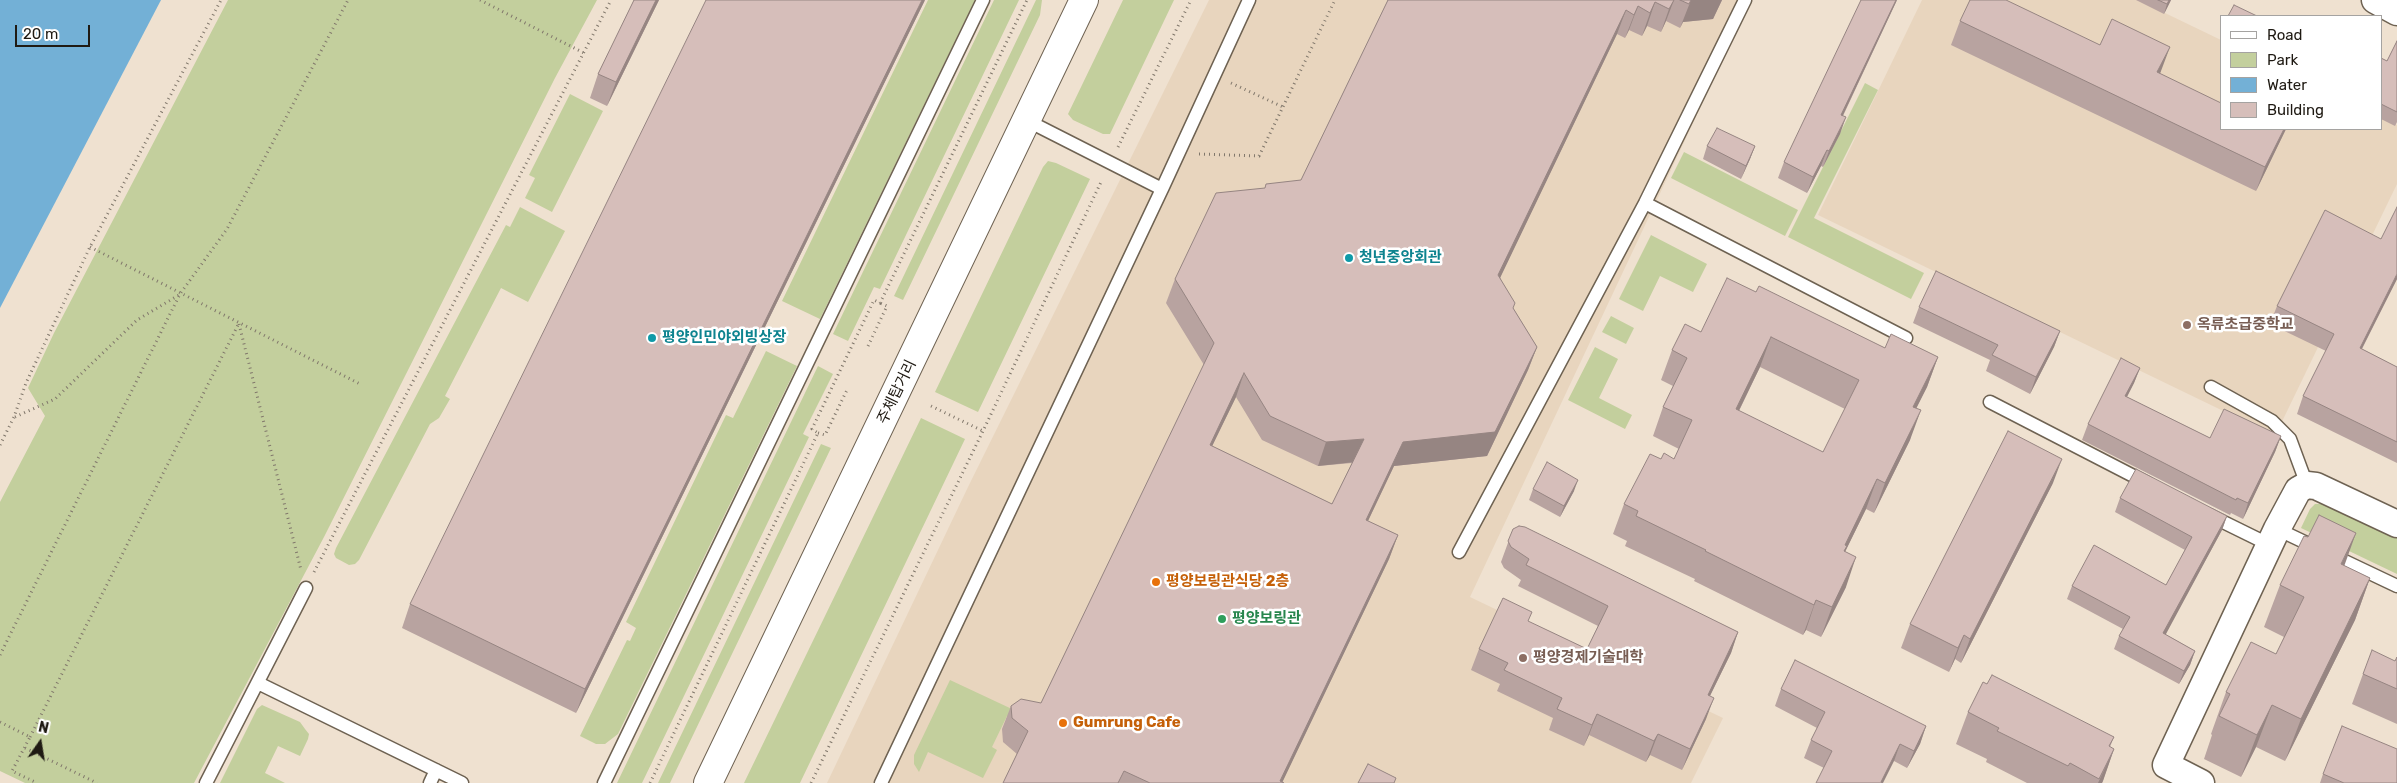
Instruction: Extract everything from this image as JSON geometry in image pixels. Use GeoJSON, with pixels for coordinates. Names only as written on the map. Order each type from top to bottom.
{"type":"FeatureCollection","features":[{"type":"Feature","properties":{"kind":"main road","name":"주체탑거리"},"geometry":{"type":"LineString","coordinates":[[708,783],[1028,122],[1084,0]]}},
{"type":"Feature","properties":{"kind":"street"},"geometry":{"type":"LineString","coordinates":[[2374,0],[2397,12]]}},
{"type":"Feature","properties":{"kind":"street"},"geometry":{"type":"LineString","coordinates":[[2201,783],[2166,765],[2273,537],[2298,490],[2307,485],[2316,486],[2397,524]]}},
{"type":"Feature","properties":{"kind":"lane"},"geometry":{"type":"LineString","coordinates":[[604,783],[983,0]]}},
{"type":"Feature","properties":{"kind":"lane"},"geometry":{"type":"LineString","coordinates":[[880,783],[1162,189],[1249,0]]}},
{"type":"Feature","properties":{"kind":"lane"},"geometry":{"type":"LineString","coordinates":[[1459,552],[1645,203],[1745,0]]}},
{"type":"Feature","properties":{"kind":"lane"},"geometry":{"type":"LineString","coordinates":[[1028,122],[1162,189]]}},
{"type":"Feature","properties":{"kind":"lane"},"geometry":{"type":"LineString","coordinates":[[1645,203],[1906,338]]}},
{"type":"Feature","properties":{"kind":"lane"},"geometry":{"type":"LineString","coordinates":[[2211,387],[2272,421],[2290,439],[2307,485]]}},
{"type":"Feature","properties":{"kind":"lane"},"geometry":{"type":"LineString","coordinates":[[1990,402],[2156,487]]}},
{"type":"Feature","properties":{"kind":"lane"},"geometry":{"type":"LineString","coordinates":[[2200,510],[2397,586]]}},
{"type":"Feature","properties":{"kind":"lane"},"geometry":{"type":"LineString","coordinates":[[206,783],[306,588]]}},
{"type":"Feature","properties":{"kind":"lane"},"geometry":{"type":"LineString","coordinates":[[258,683],[462,783]]}},
{"type":"Feature","properties":{"kind":"lane"},"geometry":{"type":"LineString","coordinates":[[430,783],[436,770]]}},
{"type":"Feature","properties":{"kind":"path"},"geometry":{"type":"LineString","coordinates":[[0,446],[14,417],[26,383],[90,247],[221,0]]}},
{"type":"Feature","properties":{"kind":"path"},"geometry":{"type":"LineString","coordinates":[[0,654],[180,294],[227,229],[348,0]]}},
{"type":"Feature","properties":{"kind":"path"},"geometry":{"type":"LineString","coordinates":[[480,0],[584,53]]}},
{"type":"Feature","properties":{"kind":"path"},"geometry":{"type":"LineString","coordinates":[[306,588],[612,0]]}},
{"type":"Feature","properties":{"kind":"path"},"geometry":{"type":"LineString","coordinates":[[880,303],[1027,0]]}},
{"type":"Feature","properties":{"kind":"path"},"geometry":{"type":"LineString","coordinates":[[811,783],[983,431],[1110,163],[1191,0]]}},
{"type":"Feature","properties":{"kind":"path"},"geometry":{"type":"LineString","coordinates":[[1220,155],[1259,156],[1333,1]]}},
{"type":"Feature","properties":{"kind":"path"},"geometry":{"type":"LineString","coordinates":[[1251,92],[1283,107]]}},
{"type":"Feature","properties":{"kind":"path"},"geometry":{"type":"LineString","coordinates":[[90,247],[362,385]]}},
{"type":"Feature","properties":{"kind":"path"},"geometry":{"type":"LineString","coordinates":[[14,417],[55,399],[137,320],[180,294]]}},
{"type":"Feature","properties":{"kind":"path"},"geometry":{"type":"LineString","coordinates":[[848,388],[825,436],[812,430],[874,300],[887,306],[868,346]]}},
{"type":"Feature","properties":{"kind":"path"},"geometry":{"type":"LineString","coordinates":[[239,323],[306,588]]}},
{"type":"Feature","properties":{"kind":"path"},"geometry":{"type":"LineString","coordinates":[[37,783],[12,771],[239,323]]}},
{"type":"Feature","properties":{"kind":"path"},"geometry":{"type":"LineString","coordinates":[[931,406],[983,431]]}},
{"type":"Feature","properties":{"kind":"path"},"geometry":{"type":"LineString","coordinates":[[650,783],[818,433]]}},
{"type":"Feature","properties":{"kind":"path"},"geometry":{"type":"LineString","coordinates":[[0,722],[30,737]]}},
{"type":"Feature","properties":{"kind":"path"},"geometry":{"type":"LineString","coordinates":[[25,748],[97,783]]}},
{"type":"Feature","properties":{"kind":"shaded area"},"geometry":{"type":"Polygon","coordinates":[[[1209,0],[1751,0],[1470,597],[1723,718],[1691,783],[827,783],[968,487],[1209,0]]]}},
{"type":"Feature","properties":{"kind":"shaded area","name":"옥류초급중학교"},"geometry":{"type":"Polygon","coordinates":[[[1922,0],[2138,0],[2220,40],[2220,130],[2382,130],[2382,118],[2397,125],[2397,184],[2275,436],[1818,215],[1922,0]]]}},
{"type":"Feature","properties":{"kind":"green space"},"geometry":{"type":"Polygon","coordinates":[[[228,0],[597,0],[555,78],[324,537],[194,783],[25,783],[0,771],[0,502],[45,416],[28,388],[54,333],[228,0]]]}},
{"type":"Feature","properties":{"kind":"green space"},"geometry":{"type":"Polygon","coordinates":[[[928,0],[975,0],[820,319],[782,301],[928,0]]]}},
{"type":"Feature","properties":{"kind":"green space"},"geometry":{"type":"Polygon","coordinates":[[[994,0],[1019,0],[880,289],[874,287],[848,341],[833,334],[994,0]]]}},
{"type":"Feature","properties":{"kind":"green space"},"geometry":{"type":"Polygon","coordinates":[[[1036,0],[1042,0],[1040,15],[903,300],[894,296],[1036,0]]]}},
{"type":"Feature","properties":{"kind":"green space"},"geometry":{"type":"Polygon","coordinates":[[[1123,0],[1174,0],[1110,134],[1103,134],[1073,120],[1068,114],[1123,0]]]}},
{"type":"Feature","properties":{"kind":"green space"},"geometry":{"type":"Polygon","coordinates":[[[1865,83],[1878,90],[1814,218],[1924,273],[1911,299],[1788,237],[1865,83]]]}},
{"type":"Feature","properties":{"kind":"green space"},"geometry":{"type":"Polygon","coordinates":[[[570,94],[603,111],[552,212],[525,198],[535,178],[529,175],[570,94]]]}},
{"type":"Feature","properties":{"kind":"green space"},"geometry":{"type":"Polygon","coordinates":[[[1684,152],[1798,210],[1785,236],[1671,178],[1684,152]]]}},
{"type":"Feature","properties":{"kind":"green space"},"geometry":{"type":"Polygon","coordinates":[[[1048,161],[1090,179],[978,412],[935,392],[1043,167],[1048,161]]]}},
{"type":"Feature","properties":{"kind":"green space"},"geometry":{"type":"Polygon","coordinates":[[[520,207],[565,231],[528,302],[501,288],[445,396],[450,399],[439,418],[430,424],[359,560],[355,564],[349,565],[336,558],[334,554],[336,548],[506,225],[510,227],[520,207]]]}},
{"type":"Feature","properties":{"kind":"green space"},"geometry":{"type":"Polygon","coordinates":[[[1651,235],[1707,264],[1693,292],[1660,276],[1643,311],[1619,299],[1651,235]]]}},
{"type":"Feature","properties":{"kind":"green space"},"geometry":{"type":"Polygon","coordinates":[[[1611,316],[1634,328],[1626,344],[1602,332],[1611,316]]]}},
{"type":"Feature","properties":{"kind":"green space"},"geometry":{"type":"Polygon","coordinates":[[[1595,347],[1618,359],[1599,398],[1632,415],[1625,429],[1568,400],[1595,347]]]}},
{"type":"Feature","properties":{"kind":"green space"},"geometry":{"type":"Polygon","coordinates":[[[766,351],[797,366],[618,734],[605,744],[596,744],[580,736],[627,640],[630,641],[636,628],[626,622],[726,415],[733,418],[766,351]]]}},
{"type":"Feature","properties":{"kind":"green space"},"geometry":{"type":"Polygon","coordinates":[[[818,366],[833,374],[803,434],[809,437],[642,783],[617,783],[818,366]]]}},
{"type":"Feature","properties":{"kind":"green space"},"geometry":{"type":"Polygon","coordinates":[[[921,418],[965,439],[800,783],[744,783],[921,418]]]}},
{"type":"Feature","properties":{"kind":"green space"},"geometry":{"type":"Polygon","coordinates":[[[821,444],[831,448],[670,783],[658,783],[821,444]]]}},
{"type":"Feature","properties":{"kind":"green space"},"geometry":{"type":"Polygon","coordinates":[[[2315,504],[2325,504],[2333,507],[2397,537],[2397,574],[2301,528],[2310,509],[2315,504]]]}},
{"type":"Feature","properties":{"kind":"green space"},"geometry":{"type":"Polygon","coordinates":[[[950,680],[1029,717],[1007,716],[992,747],[997,750],[983,778],[928,752],[919,772],[914,764],[914,755],[950,680]]]}},
{"type":"Feature","properties":{"kind":"green space"},"geometry":{"type":"Polygon","coordinates":[[[262,705],[300,722],[309,734],[300,756],[278,746],[265,773],[285,783],[220,783],[257,709],[262,705]]]}},
{"type":"Feature","properties":{"kind":"water"},"geometry":{"type":"Polygon","coordinates":[[[0,0],[161,0],[0,308],[0,0]]]}},
{"type":"Feature","properties":{"kind":"building"},"geometry":{"type":"Polygon","coordinates":[[[634,0],[656,0],[616,82],[598,74],[634,0]]]}},
{"type":"Feature","properties":{"kind":"building","name":"평양인민야외빙상장"},"geometry":{"type":"Polygon","coordinates":[[[706,0],[922,0],[585,689],[410,604],[706,0]]]}},
{"type":"Feature","properties":{"kind":"building"},"geometry":{"type":"Polygon","coordinates":[[[1388,0],[1674,0],[1669,9],[1655,2],[1650,13],[1638,6],[1634,15],[1626,10],[1498,275],[1515,303],[1513,308],[1537,347],[1495,432],[1403,442],[1366,520],[1398,535],[1280,781],[1284,783],[1150,783],[1124,771],[1118,783],[1003,783],[1028,731],[1012,718],[1011,706],[1021,699],[1041,703],[1214,343],[1175,279],[1216,193],[1265,188],[1266,184],[1301,180],[1388,0]],[[1244,373],[1210,445],[1332,504],[1364,439],[1326,442],[1270,416],[1244,373]]]}},
{"type":"Feature","properties":{"kind":"building"},"geometry":{"type":"Polygon","coordinates":[[[1680,0],[1691,0],[1689,4],[1680,0]]]}},
{"type":"Feature","properties":{"kind":"building"},"geometry":{"type":"Polygon","coordinates":[[[1861,0],[1896,0],[1841,115],[1846,117],[1813,177],[1784,162],[1861,0]]]}},
{"type":"Feature","properties":{"kind":"building"},"geometry":{"type":"Polygon","coordinates":[[[1970,0],[2006,0],[2100,45],[2112,19],[2170,47],[2157,72],[2220,103],[2220,130],[2284,130],[2265,167],[1960,21],[1970,0]]]}},
{"type":"Feature","properties":{"kind":"building"},"geometry":{"type":"Polygon","coordinates":[[[2158,0],[2169,0],[2167,4],[2158,0]]]}},
{"type":"Feature","properties":{"kind":"building"},"geometry":{"type":"Polygon","coordinates":[[[2234,5],[2255,15],[2229,15],[2234,5]]]}},
{"type":"Feature","properties":{"kind":"building"},"geometry":{"type":"Polygon","coordinates":[[[2397,41],[2397,112],[2382,104],[2382,58],[2387,61],[2397,41]]]}},
{"type":"Feature","properties":{"kind":"building"},"geometry":{"type":"Polygon","coordinates":[[[1717,128],[1755,146],[1746,166],[1707,146],[1717,128]]]}},
{"type":"Feature","properties":{"kind":"building"},"geometry":{"type":"Polygon","coordinates":[[[2397,207],[2397,274],[2360,348],[2397,367],[2397,442],[2303,396],[2334,334],[2277,306],[2325,210],[2381,239],[2397,207]]]}},
{"type":"Feature","properties":{"kind":"building"},"geometry":{"type":"Polygon","coordinates":[[[1936,271],[2060,331],[2036,377],[1992,355],[1998,345],[1919,307],[1936,271]]]}},
{"type":"Feature","properties":{"kind":"building"},"geometry":{"type":"Polygon","coordinates":[[[1727,278],[1756,292],[1759,286],[1885,348],[1891,334],[1938,357],[1913,407],[1921,410],[1885,483],[1877,479],[1845,545],[1847,546],[1844,551],[1856,557],[1832,607],[1816,600],[1814,605],[1636,516],[1638,511],[1624,504],[1650,454],[1661,459],[1664,453],[1674,459],[1692,420],[1663,407],[1687,358],[1672,350],[1685,324],[1701,332],[1727,278]],[[1771,337],[1736,409],[1823,452],[1859,380],[1771,337]]]}},
{"type":"Feature","properties":{"kind":"building"},"geometry":{"type":"Polygon","coordinates":[[[2121,358],[2140,368],[2125,396],[2210,438],[2224,409],[2281,436],[2248,503],[2237,498],[2236,500],[2088,424],[2121,358]]]}},
{"type":"Feature","properties":{"kind":"building"},"geometry":{"type":"Polygon","coordinates":[[[2008,431],[2062,459],[1970,639],[1964,635],[1958,648],[1910,624],[2008,431]]]}},
{"type":"Feature","properties":{"kind":"building"},"geometry":{"type":"Polygon","coordinates":[[[1547,462],[1578,480],[1564,506],[1533,489],[1547,462]]]}},
{"type":"Feature","properties":{"kind":"building"},"geometry":{"type":"Polygon","coordinates":[[[2136,469],[2227,516],[2163,633],[2195,651],[2184,671],[2119,636],[2130,617],[2072,586],[2094,545],[2166,585],[2192,537],[2120,498],[2136,469]]]}},
{"type":"Feature","properties":{"kind":"building"},"geometry":{"type":"Polygon","coordinates":[[[2319,515],[2356,533],[2341,564],[2370,578],[2301,719],[2272,705],[2257,735],[2219,716],[2230,694],[2226,692],[2251,642],[2276,654],[2304,597],[2280,585],[2304,536],[2308,537],[2319,515]]]}},
{"type":"Feature","properties":{"kind":"building"},"geometry":{"type":"Polygon","coordinates":[[[1519,526],[1525,527],[1738,632],[1708,695],[1714,698],[1690,749],[1658,734],[1654,741],[1597,714],[1592,725],[1557,709],[1562,698],[1504,670],[1508,663],[1479,649],[1503,598],[1532,612],[1528,621],[1587,649],[1608,606],[1526,565],[1529,559],[1511,547],[1508,541],[1513,529],[1519,526]]]}},
{"type":"Feature","properties":{"kind":"building"},"geometry":{"type":"Polygon","coordinates":[[[2372,650],[2395,661],[2397,657],[2397,689],[2363,674],[2372,650]]]}},
{"type":"Feature","properties":{"kind":"building"},"geometry":{"type":"Polygon","coordinates":[[[1795,660],[1926,726],[1914,751],[1900,744],[1881,782],[1883,783],[1816,783],[1832,751],[1811,740],[1825,712],[1781,689],[1795,660]]]}},
{"type":"Feature","properties":{"kind":"building"},"geometry":{"type":"Polygon","coordinates":[[[1992,675],[2114,737],[2109,746],[2114,749],[2099,779],[2070,763],[2068,766],[1997,731],[1999,728],[1968,712],[1983,682],[1987,684],[1992,675]]]}},
{"type":"Feature","properties":{"kind":"building"},"geometry":{"type":"Polygon","coordinates":[[[2342,726],[2397,749],[2397,783],[2344,783],[2323,774],[2342,726]]]}},
{"type":"Feature","properties":{"kind":"building"},"geometry":{"type":"Polygon","coordinates":[[[1368,764],[1396,778],[1394,783],[1358,783],[1368,764]]]}},
{"type":"Feature","properties":{"kind":"place","name":"청년중앙회관"},"geometry":{"type":"Point","coordinates":[1349,258]}},
{"type":"Feature","properties":{"kind":"place","name":"옥류초급중학교"},"geometry":{"type":"Point","coordinates":[2187,325]}},
{"type":"Feature","properties":{"kind":"place","name":"평양인민야외빙상장"},"geometry":{"type":"Point","coordinates":[652,338]}},
{"type":"Feature","properties":{"kind":"place","name":"평양보링관식당 2층"},"geometry":{"type":"Point","coordinates":[1156,582]}},
{"type":"Feature","properties":{"kind":"place","name":"평양보링관"},"geometry":{"type":"Point","coordinates":[1222,619]}},
{"type":"Feature","properties":{"kind":"place","name":"평양경제기술대학"},"geometry":{"type":"Point","coordinates":[1523,658]}},
{"type":"Feature","properties":{"kind":"place","name":"Gumrung Cafe"},"geometry":{"type":"Point","coordinates":[1063,723]}}]}
